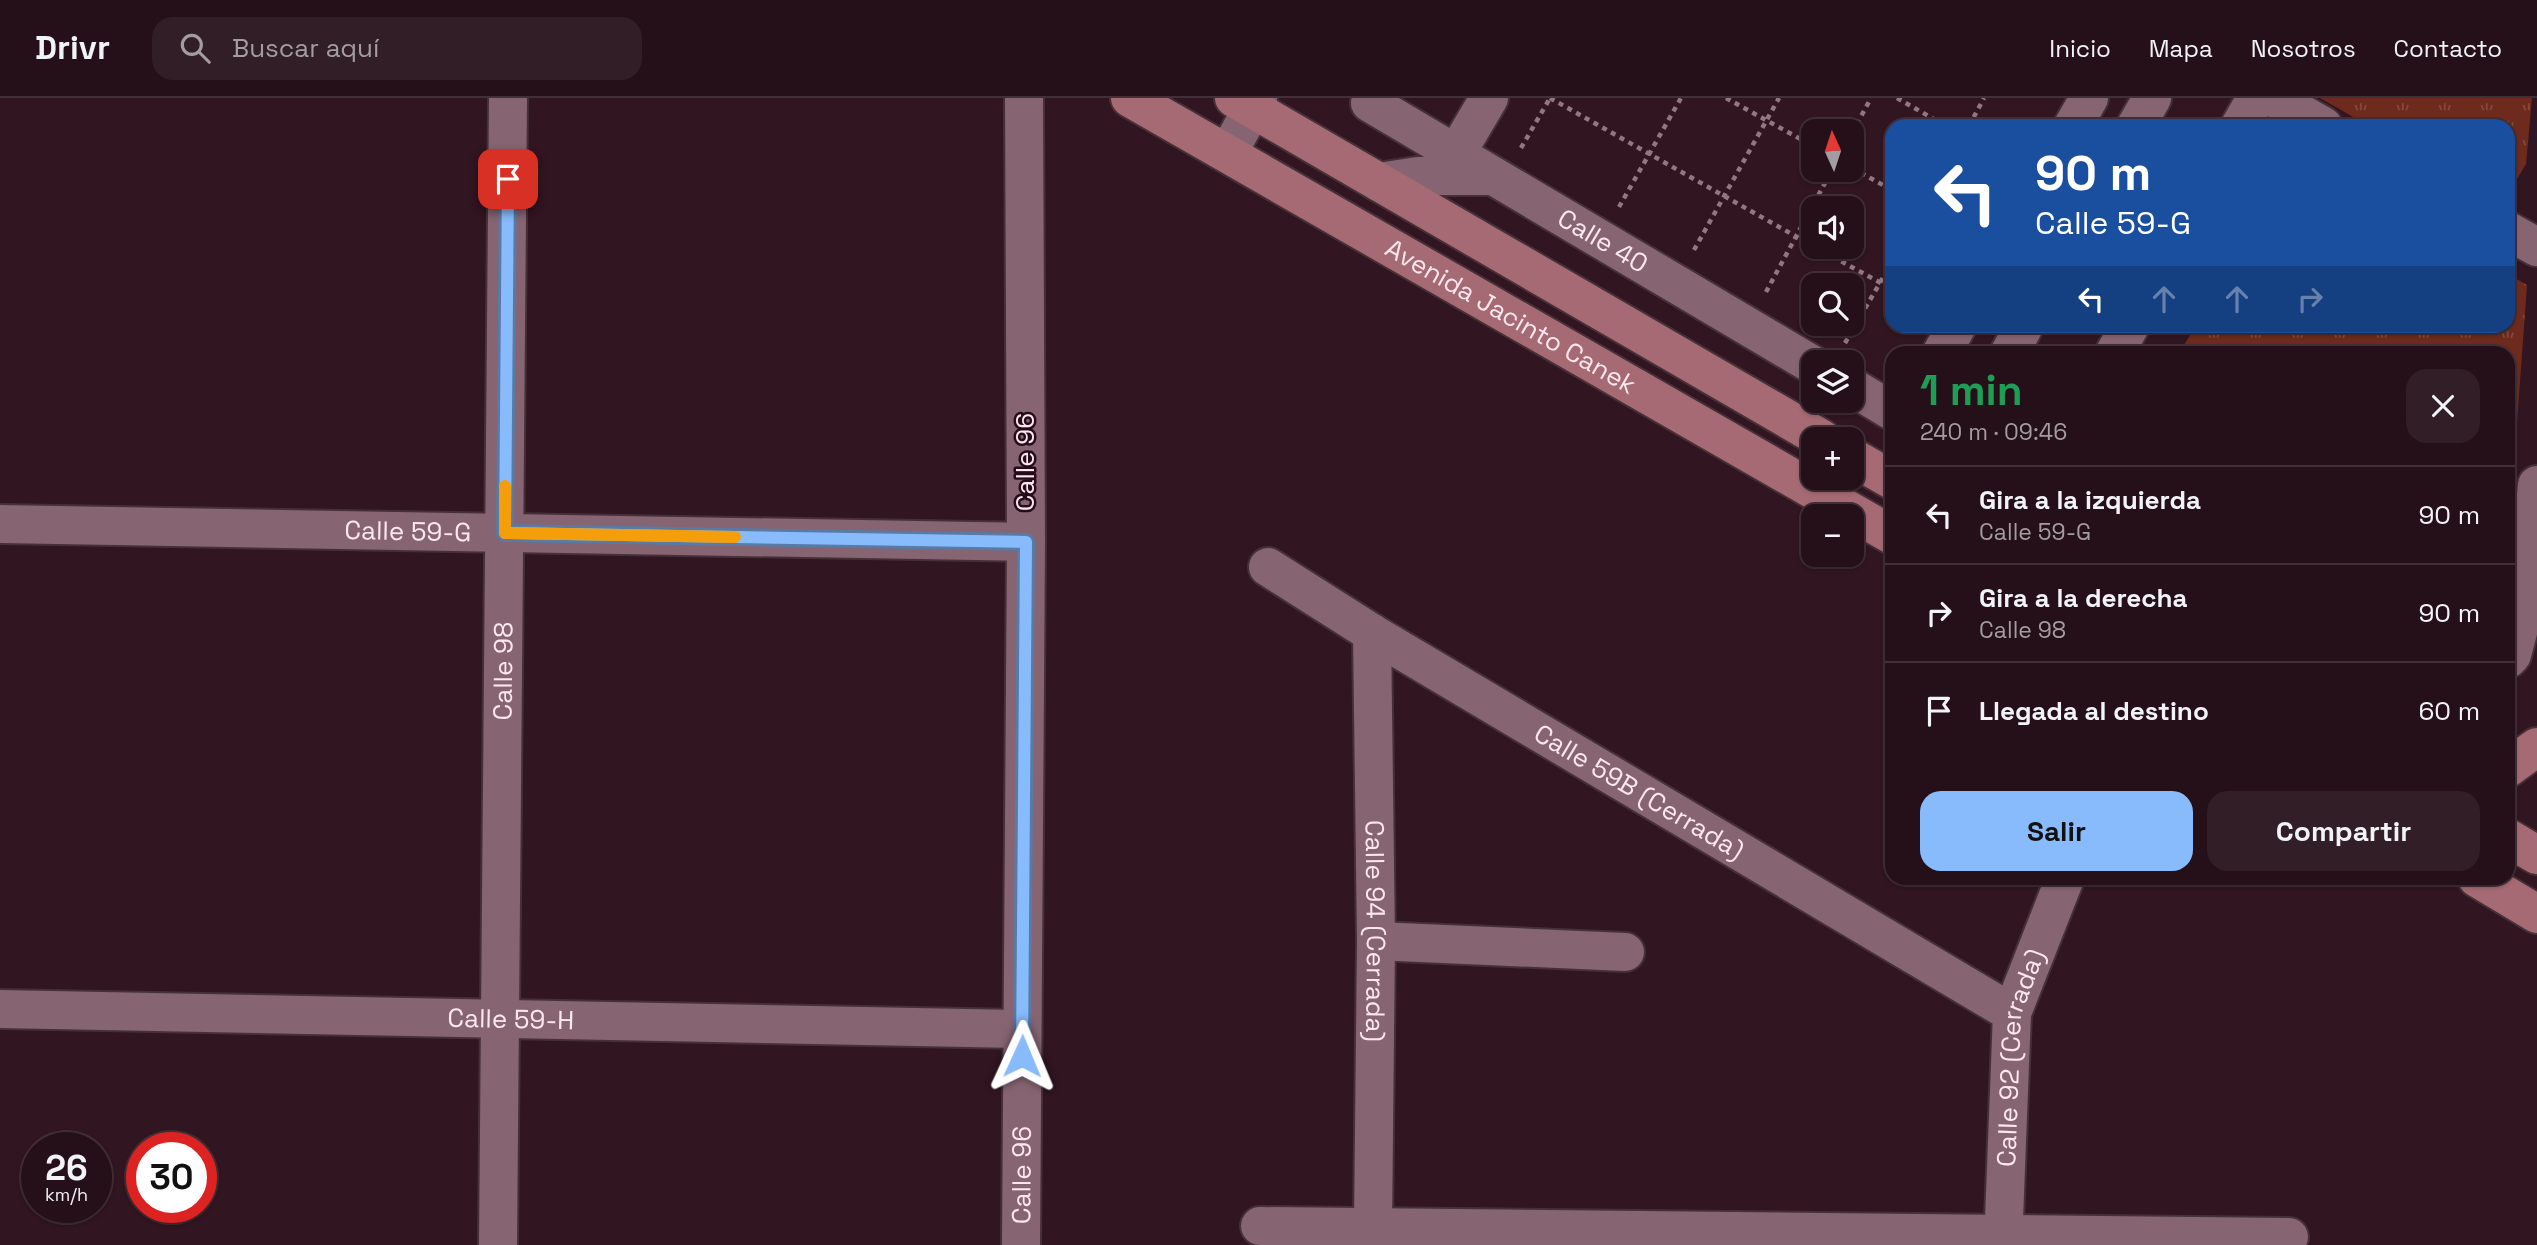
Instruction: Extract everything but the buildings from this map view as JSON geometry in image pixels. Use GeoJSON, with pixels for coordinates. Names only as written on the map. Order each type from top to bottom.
{"type":"FeatureCollection","features":[{"type":"Feature","properties":{"kind":"main road","name":"Avenida Jacinto Canek"},"geometry":{"type":"LineString","coordinates":[[1130,98],[1174,109],[1228,153],[1885,531]]}},
{"type":"Feature","properties":{"kind":"main road","name":"Avenida Jacinto Canek"},"geometry":{"type":"LineString","coordinates":[[1249,102],[1379,182],[1801,427]]}},
{"type":"Feature","properties":{"kind":"main road"},"geometry":{"type":"LineString","coordinates":[[1864,464],[1885,476]]}},
{"type":"Feature","properties":{"kind":"main road"},"geometry":{"type":"LineString","coordinates":[[2515,763],[2537,747]]}},
{"type":"Feature","properties":{"kind":"main road"},"geometry":{"type":"LineString","coordinates":[[2515,842],[2537,855]]}},
{"type":"Feature","properties":{"kind":"main road"},"geometry":{"type":"LineString","coordinates":[[2489,885],[2537,914]]}},
{"type":"Feature","properties":{"kind":"street","name":"Calle 98"},"geometry":{"type":"LineString","coordinates":[[498,1245],[508,98]]}},
{"type":"Feature","properties":{"kind":"street","name":"Calle 96"},"geometry":{"type":"LineString","coordinates":[[1021,1245],[1026,542],[1024,98]]}},
{"type":"Feature","properties":{"kind":"street"},"geometry":{"type":"LineString","coordinates":[[1372,98],[1370,103],[1492,176]]}},
{"type":"Feature","properties":{"kind":"street"},"geometry":{"type":"LineString","coordinates":[[1456,154],[1489,98]]}},
{"type":"Feature","properties":{"kind":"street"},"geometry":{"type":"LineString","coordinates":[[2077,119],[2089,98]]}},
{"type":"Feature","properties":{"kind":"street"},"geometry":{"type":"LineString","coordinates":[[2140,119],[2152,98]]}},
{"type":"Feature","properties":{"kind":"street"},"geometry":{"type":"LineString","coordinates":[[2244,119],[2256,98]]}},
{"type":"Feature","properties":{"kind":"street"},"geometry":{"type":"LineString","coordinates":[[2274,98],[2311,119]]}},
{"type":"Feature","properties":{"kind":"street"},"geometry":{"type":"LineString","coordinates":[[1228,153],[1249,102]]}},
{"type":"Feature","properties":{"kind":"street","name":"Calle 40"},"geometry":{"type":"LineString","coordinates":[[1379,182],[1437,175],[1492,176],[1801,358]]}},
{"type":"Feature","properties":{"kind":"street"},"geometry":{"type":"LineString","coordinates":[[2515,235],[2537,247]]}},
{"type":"Feature","properties":{"kind":"street"},"geometry":{"type":"LineString","coordinates":[[1864,394],[1885,407]]}},
{"type":"Feature","properties":{"kind":"street"},"geometry":{"type":"LineString","coordinates":[[2515,644],[2524,609],[2537,485]]}},
{"type":"Feature","properties":{"kind":"street","name":"Calle 59-G"},"geometry":{"type":"LineString","coordinates":[[0,524],[1026,542]]}},
{"type":"Feature","properties":{"kind":"street","name":"Calle 59B (Cerrada)"},"geometry":{"type":"LineString","coordinates":[[1268,567],[1372,633],[2012,1013]]}},
{"type":"Feature","properties":{"kind":"street","name":"Calle 94 (Cerrada)"},"geometry":{"type":"LineString","coordinates":[[1372,633],[1376,941],[1373,1227]]}},
{"type":"Feature","properties":{"kind":"street","name":"Calle 92 (Cerrada)"},"geometry":{"type":"LineString","coordinates":[[2004,1239],[2012,1013],[2062,885]]}},
{"type":"Feature","properties":{"kind":"street"},"geometry":{"type":"LineString","coordinates":[[1376,941],[1625,952]]}},
{"type":"Feature","properties":{"kind":"street","name":"Calle 59-H"},"geometry":{"type":"LineString","coordinates":[[0,1009],[1022,1030]]}},
{"type":"Feature","properties":{"kind":"street"},"geometry":{"type":"LineString","coordinates":[[1260,1226],[2004,1239],[2289,1237]]}},
{"type":"Feature","properties":{"kind":"path"},"geometry":{"type":"LineString","coordinates":[[1550,98],[1801,239]]}},
{"type":"Feature","properties":{"kind":"path"},"geometry":{"type":"LineString","coordinates":[[1619,208],[1681,98]]}},
{"type":"Feature","properties":{"kind":"path"},"geometry":{"type":"LineString","coordinates":[[1726,98],[1801,139]]}},
{"type":"Feature","properties":{"kind":"path"},"geometry":{"type":"LineString","coordinates":[[1693,250],[1779,98]]}},
{"type":"Feature","properties":{"kind":"path"},"geometry":{"type":"LineString","coordinates":[[1860,119],[1871,98]]}},
{"type":"Feature","properties":{"kind":"path"},"geometry":{"type":"LineString","coordinates":[[1897,98],[1934,119]]}},
{"type":"Feature","properties":{"kind":"path"},"geometry":{"type":"LineString","coordinates":[[1973,119],[1984,98]]}},
{"type":"Feature","properties":{"kind":"path"},"geometry":{"type":"LineString","coordinates":[[1864,175],[1885,186]]}},
{"type":"Feature","properties":{"kind":"path"},"geometry":{"type":"LineString","coordinates":[[1766,292],[1825,182]]}},
{"type":"Feature","properties":{"kind":"path"},"geometry":{"type":"LineString","coordinates":[[1837,259],[1885,286]]}},
{"type":"Feature","properties":{"kind":"path"},"geometry":{"type":"LineString","coordinates":[[1848,339],[1885,274]]}},
{"type":"Feature","properties":{"kind":"green space"},"geometry":{"type":"Polygon","coordinates":[[[2320,98],[2532,98],[2526,164],[2515,180],[2515,119],[2357,119],[2320,98]]]}},
{"type":"Feature","properties":{"kind":"green space"},"geometry":{"type":"Polygon","coordinates":[[[2515,278],[2527,285],[2515,450],[2515,346],[2183,346],[2192,333],[2515,333],[2515,278]]]}},
{"type":"Feature","properties":{"kind":"slow traffic"},"geometry":{"type":"LineString","coordinates":[[505,486],[505,533],[735,537]]}},
{"type":"Feature","properties":{"kind":"route"},"geometry":{"type":"LineString","coordinates":[[508,179],[505,533],[1026,542],[1022,1056]]}}]}
